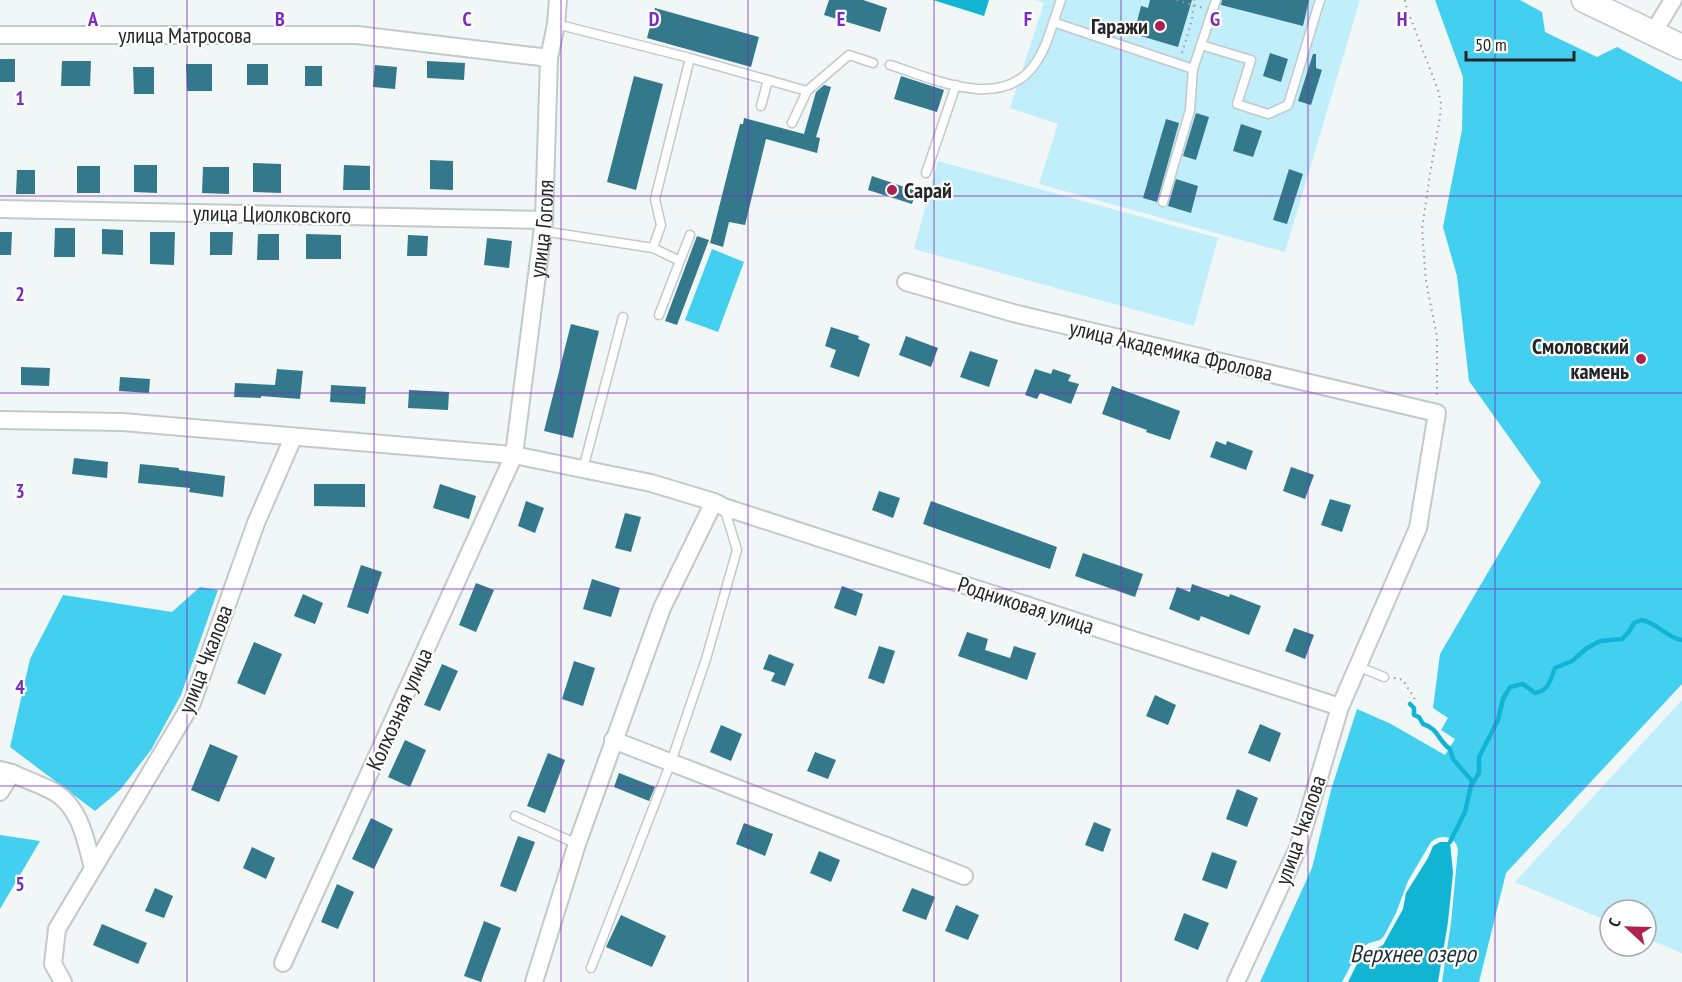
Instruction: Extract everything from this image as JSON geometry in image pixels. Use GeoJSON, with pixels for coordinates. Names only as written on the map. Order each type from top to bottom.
{"type":"FeatureCollection","features":[{"type":"Feature","properties":{"kind":"main road"},"geometry":{"type":"LineString","coordinates":[[1584,0],[1682,46]]}},
{"type":"Feature","properties":{"kind":"street","name":"улица Гоголя"},"geometry":{"type":"LineString","coordinates":[[514,455],[543,225],[549,58],[558,0]]}},
{"type":"Feature","properties":{"kind":"street"},"geometry":{"type":"LineString","coordinates":[[1653,33],[1673,0]]}},
{"type":"Feature","properties":{"kind":"street","name":"улица Матросова"},"geometry":{"type":"LineString","coordinates":[[0,34],[357,35],[549,58]]}},
{"type":"Feature","properties":{"kind":"street","name":"улица Циолковского"},"geometry":{"type":"LineString","coordinates":[[0,209],[543,225]]}},
{"type":"Feature","properties":{"kind":"street","name":"улица Академика Фролова"},"geometry":{"type":"LineString","coordinates":[[906,282],[1013,313],[1437,413]]}},
{"type":"Feature","properties":{"kind":"street","name":"улица Чкалова"},"geometry":{"type":"LineString","coordinates":[[1236,982],[1298,848],[1340,707],[1418,528],[1437,413]]}},
{"type":"Feature","properties":{"kind":"street"},"geometry":{"type":"LineString","coordinates":[[0,420],[122,422],[514,455]]}},
{"type":"Feature","properties":{"kind":"street","name":"улица Чкалова"},"geometry":{"type":"LineString","coordinates":[[63,982],[53,964],[57,929],[192,703],[256,523],[293,438]]}},
{"type":"Feature","properties":{"kind":"street","name":"Родниковая улица"},"geometry":{"type":"LineString","coordinates":[[514,455],[651,483],[1340,707]]}},
{"type":"Feature","properties":{"kind":"street","name":"Колхозная улица"},"geometry":{"type":"LineString","coordinates":[[283,963],[514,455]]}},
{"type":"Feature","properties":{"kind":"street"},"geometry":{"type":"LineString","coordinates":[[534,982],[577,844],[662,608],[719,505]]}},
{"type":"Feature","properties":{"kind":"street"},"geometry":{"type":"LineString","coordinates":[[613,740],[964,876]]}},
{"type":"Feature","properties":{"kind":"street"},"geometry":{"type":"LineString","coordinates":[[0,792],[6,772],[57,794],[72,809],[82,828],[93,868]]}},
{"type":"Feature","properties":{"kind":"lane"},"geometry":{"type":"LineString","coordinates":[[890,65],[956,85],[991,90],[1007,86],[1023,77],[1035,64],[1061,0]]}},
{"type":"Feature","properties":{"kind":"lane"},"geometry":{"type":"LineString","coordinates":[[1163,202],[1190,110],[1193,69],[1216,0]]}},
{"type":"Feature","properties":{"kind":"lane"},"geometry":{"type":"LineString","coordinates":[[1201,45],[1251,60],[1237,104],[1268,114],[1288,105],[1320,0]]}},
{"type":"Feature","properties":{"kind":"lane"},"geometry":{"type":"LineString","coordinates":[[1053,22],[1193,69]]}},
{"type":"Feature","properties":{"kind":"lane"},"geometry":{"type":"LineString","coordinates":[[556,24],[807,91]]}},
{"type":"Feature","properties":{"kind":"lane"},"geometry":{"type":"LineString","coordinates":[[792,123],[807,91],[849,55],[873,63]]}},
{"type":"Feature","properties":{"kind":"lane"},"geometry":{"type":"LineString","coordinates":[[653,248],[662,225],[655,199],[690,58]]}},
{"type":"Feature","properties":{"kind":"lane"},"geometry":{"type":"LineString","coordinates":[[761,106],[768,80]]}},
{"type":"Feature","properties":{"kind":"lane"},"geometry":{"type":"LineString","coordinates":[[926,173],[956,85]]}},
{"type":"Feature","properties":{"kind":"lane"},"geometry":{"type":"LineString","coordinates":[[543,225],[653,248],[680,261]]}},
{"type":"Feature","properties":{"kind":"lane"},"geometry":{"type":"LineString","coordinates":[[659,315],[690,235]]}},
{"type":"Feature","properties":{"kind":"lane"},"geometry":{"type":"LineString","coordinates":[[583,469],[623,317]]}},
{"type":"Feature","properties":{"kind":"lane"},"geometry":{"type":"LineString","coordinates":[[591,968],[671,762],[706,659],[738,550],[719,505]]}},
{"type":"Feature","properties":{"kind":"lane"},"geometry":{"type":"LineString","coordinates":[[1357,666],[1384,677]]}},
{"type":"Feature","properties":{"kind":"lane"},"geometry":{"type":"LineString","coordinates":[[515,816],[577,844]]}},
{"type":"Feature","properties":{"kind":"path"},"geometry":{"type":"LineString","coordinates":[[1176,0],[1212,11]]}},
{"type":"Feature","properties":{"kind":"path"},"geometry":{"type":"LineString","coordinates":[[1179,64],[1192,20],[1194,0]]}},
{"type":"Feature","properties":{"kind":"path"},"geometry":{"type":"LineString","coordinates":[[1405,0],[1441,103],[1422,229],[1426,281],[1437,337],[1437,413]]}},
{"type":"Feature","properties":{"kind":"path"},"geometry":{"type":"LineString","coordinates":[[1403,680],[1416,701]]}},
{"type":"Feature","properties":{"kind":"shaded area"},"geometry":{"type":"Polygon","coordinates":[[[1035,0],[1360,0],[1285,252],[1039,184],[1058,124],[1010,108],[1044,3],[1035,0]]]}},
{"type":"Feature","properties":{"kind":"shaded area"},"geometry":{"type":"Polygon","coordinates":[[[1435,0],[1520,0],[1542,12],[1545,32],[1597,57],[1617,47],[1682,82],[1682,684],[1506,873],[1479,982],[1442,982],[1451,923],[1458,849],[1454,841],[1443,837],[1431,842],[1408,881],[1384,936],[1359,950],[1342,982],[1260,982],[1312,868],[1331,790],[1357,709],[1391,724],[1445,755],[1455,739],[1441,730],[1448,718],[1433,708],[1440,654],[1541,482],[1469,381],[1457,276],[1443,227],[1462,130],[1463,77],[1435,0]]]}},
{"type":"Feature","properties":{"kind":"shaded area"},"geometry":{"type":"Polygon","coordinates":[[[938,161],[1218,238],[1194,326],[914,249],[938,161]]]}},
{"type":"Feature","properties":{"kind":"shaded area"},"geometry":{"type":"Polygon","coordinates":[[[712,249],[744,262],[718,332],[685,320],[712,249]]]}},
{"type":"Feature","properties":{"kind":"shaded area"},"geometry":{"type":"Polygon","coordinates":[[[200,587],[218,590],[181,695],[151,750],[120,790],[95,811],[10,747],[30,659],[63,595],[172,612],[200,587]]]}},
{"type":"Feature","properties":{"kind":"shaded area"},"geometry":{"type":"Polygon","coordinates":[[[1682,700],[1682,953],[1658,943],[1658,898],[1598,898],[1598,917],[1515,882],[1682,700]]]}},
{"type":"Feature","properties":{"kind":"shaded area"},"geometry":{"type":"Polygon","coordinates":[[[0,835],[40,841],[0,909],[0,835]]]}},
{"type":"Feature","properties":{"kind":"water"},"geometry":{"type":"Polygon","coordinates":[[[933,0],[989,0],[984,16],[933,0]]]}},
{"type":"Feature","properties":{"kind":"water","name":"Верхнее озеро"},"geometry":{"type":"Polygon","coordinates":[[[1440,842],[1450,842],[1453,873],[1438,982],[1348,982],[1362,954],[1366,950],[1383,945],[1403,909],[1406,893],[1433,846],[1440,842]]]}},
{"type":"Feature","properties":{"kind":"building"},"geometry":{"type":"Polygon","coordinates":[[[829,0],[863,0],[887,8],[880,32],[824,15],[829,0]]]}},
{"type":"Feature","properties":{"kind":"building","name":"Гаражи"},"geometry":{"type":"Polygon","coordinates":[[[1150,0],[1192,0],[1178,47],[1134,34],[1141,6],[1148,8],[1150,0]]]}},
{"type":"Feature","properties":{"kind":"building"},"geometry":{"type":"Polygon","coordinates":[[[1222,0],[1309,0],[1303,26],[1221,5],[1222,0]]]}},
{"type":"Feature","properties":{"kind":"building"},"geometry":{"type":"Polygon","coordinates":[[[655,8],[759,37],[751,67],[647,38],[655,8]]]}},
{"type":"Feature","properties":{"kind":"building"},"geometry":{"type":"Polygon","coordinates":[[[1270,53],[1288,59],[1281,82],[1263,76],[1270,53]]]}},
{"type":"Feature","properties":{"kind":"building"},"geometry":{"type":"Polygon","coordinates":[[[1313,54],[1316,54],[1316,68],[1322,70],[1311,105],[1298,101],[1313,54]]]}},
{"type":"Feature","properties":{"kind":"building"},"geometry":{"type":"Polygon","coordinates":[[[0,59],[15,59],[15,82],[0,82],[0,59]]]}},
{"type":"Feature","properties":{"kind":"building"},"geometry":{"type":"Polygon","coordinates":[[[62,61],[91,61],[90,86],[61,86],[62,61]]]}},
{"type":"Feature","properties":{"kind":"building"},"geometry":{"type":"Polygon","coordinates":[[[427,61],[465,63],[464,80],[427,78],[427,61]]]}},
{"type":"Feature","properties":{"kind":"building"},"geometry":{"type":"Polygon","coordinates":[[[186,64],[212,64],[212,91],[187,91],[186,64]]]}},
{"type":"Feature","properties":{"kind":"building"},"geometry":{"type":"Polygon","coordinates":[[[247,64],[268,64],[268,85],[247,85],[247,64]]]}},
{"type":"Feature","properties":{"kind":"building"},"geometry":{"type":"Polygon","coordinates":[[[375,65],[397,67],[395,89],[373,87],[375,65]]]}},
{"type":"Feature","properties":{"kind":"building"},"geometry":{"type":"Polygon","coordinates":[[[305,66],[322,66],[322,86],[305,86],[305,66]]]}},
{"type":"Feature","properties":{"kind":"building"},"geometry":{"type":"Polygon","coordinates":[[[133,67],[154,67],[154,94],[134,94],[133,67]]]}},
{"type":"Feature","properties":{"kind":"building"},"geometry":{"type":"Polygon","coordinates":[[[634,76],[663,84],[636,190],[607,182],[634,76]]]}},
{"type":"Feature","properties":{"kind":"building"},"geometry":{"type":"Polygon","coordinates":[[[901,76],[944,90],[937,112],[894,99],[901,76]]]}},
{"type":"Feature","properties":{"kind":"building"},"geometry":{"type":"Polygon","coordinates":[[[824,85],[831,87],[816,137],[820,138],[817,153],[766,139],[745,225],[729,222],[723,247],[710,243],[740,124],[743,124],[744,118],[804,134],[816,92],[824,85]]]}},
{"type":"Feature","properties":{"kind":"building"},"geometry":{"type":"Polygon","coordinates":[[[1196,113],[1209,117],[1196,160],[1183,156],[1196,113]]]}},
{"type":"Feature","properties":{"kind":"building"},"geometry":{"type":"Polygon","coordinates":[[[1166,119],[1179,123],[1157,202],[1143,198],[1166,119]]]}},
{"type":"Feature","properties":{"kind":"building"},"geometry":{"type":"Polygon","coordinates":[[[1241,124],[1262,131],[1253,157],[1233,151],[1241,124]]]}},
{"type":"Feature","properties":{"kind":"building"},"geometry":{"type":"Polygon","coordinates":[[[430,160],[453,161],[453,190],[430,189],[430,160]]]}},
{"type":"Feature","properties":{"kind":"building"},"geometry":{"type":"Polygon","coordinates":[[[253,163],[281,164],[281,193],[253,192],[253,163]]]}},
{"type":"Feature","properties":{"kind":"building"},"geometry":{"type":"Polygon","coordinates":[[[134,165],[157,165],[157,193],[134,192],[134,165]]]}},
{"type":"Feature","properties":{"kind":"building"},"geometry":{"type":"Polygon","coordinates":[[[344,165],[370,166],[370,190],[343,190],[344,165]]]}},
{"type":"Feature","properties":{"kind":"building"},"geometry":{"type":"Polygon","coordinates":[[[77,166],[100,166],[100,193],[77,193],[77,166]]]}},
{"type":"Feature","properties":{"kind":"building"},"geometry":{"type":"Polygon","coordinates":[[[203,167],[229,167],[229,194],[202,193],[203,167]]]}},
{"type":"Feature","properties":{"kind":"building"},"geometry":{"type":"Polygon","coordinates":[[[1289,169],[1303,174],[1287,224],[1273,220],[1289,169]]]}},
{"type":"Feature","properties":{"kind":"building"},"geometry":{"type":"Polygon","coordinates":[[[17,170],[35,170],[35,194],[16,194],[17,170]]]}},
{"type":"Feature","properties":{"kind":"building","name":"Сарай"},"geometry":{"type":"Polygon","coordinates":[[[872,176],[916,191],[912,204],[868,190],[872,176]]]}},
{"type":"Feature","properties":{"kind":"building"},"geometry":{"type":"Polygon","coordinates":[[[1176,179],[1198,186],[1191,213],[1168,206],[1176,179]]]}},
{"type":"Feature","properties":{"kind":"building"},"geometry":{"type":"Polygon","coordinates":[[[55,228],[75,228],[75,257],[54,257],[55,228]]]}},
{"type":"Feature","properties":{"kind":"building"},"geometry":{"type":"Polygon","coordinates":[[[102,229],[123,230],[123,255],[102,254],[102,229]]]}},
{"type":"Feature","properties":{"kind":"building"},"geometry":{"type":"Polygon","coordinates":[[[0,232],[12,232],[11,255],[0,255],[0,232]]]}},
{"type":"Feature","properties":{"kind":"building"},"geometry":{"type":"Polygon","coordinates":[[[150,232],[175,232],[174,265],[150,264],[150,232]]]}},
{"type":"Feature","properties":{"kind":"building"},"geometry":{"type":"Polygon","coordinates":[[[210,232],[233,232],[232,255],[210,255],[210,232]]]}},
{"type":"Feature","properties":{"kind":"building"},"geometry":{"type":"Polygon","coordinates":[[[258,234],[279,234],[279,260],[257,260],[258,234]]]}},
{"type":"Feature","properties":{"kind":"building"},"geometry":{"type":"Polygon","coordinates":[[[306,234],[341,235],[341,259],[306,259],[306,234]]]}},
{"type":"Feature","properties":{"kind":"building"},"geometry":{"type":"Polygon","coordinates":[[[408,235],[428,236],[427,256],[407,256],[408,235]]]}},
{"type":"Feature","properties":{"kind":"building"},"geometry":{"type":"Polygon","coordinates":[[[697,236],[709,240],[677,325],[665,321],[697,236]]]}},
{"type":"Feature","properties":{"kind":"building"},"geometry":{"type":"Polygon","coordinates":[[[487,238],[512,241],[509,268],[484,265],[487,238]]]}},
{"type":"Feature","properties":{"kind":"building"},"geometry":{"type":"Polygon","coordinates":[[[571,324],[599,331],[573,438],[544,431],[571,324]]]}},
{"type":"Feature","properties":{"kind":"building"},"geometry":{"type":"Polygon","coordinates":[[[831,327],[859,336],[858,339],[870,344],[859,377],[830,367],[836,350],[825,346],[831,327]]]}},
{"type":"Feature","properties":{"kind":"building"},"geometry":{"type":"Polygon","coordinates":[[[906,336],[938,348],[931,367],[899,355],[906,336]]]}},
{"type":"Feature","properties":{"kind":"building"},"geometry":{"type":"Polygon","coordinates":[[[970,351],[998,360],[989,387],[960,377],[970,351]]]}},
{"type":"Feature","properties":{"kind":"building"},"geometry":{"type":"Polygon","coordinates":[[[21,367],[50,368],[49,386],[21,385],[21,367]]]}},
{"type":"Feature","properties":{"kind":"building"},"geometry":{"type":"Polygon","coordinates":[[[277,369],[303,371],[300,399],[261,396],[261,398],[234,397],[235,383],[275,385],[277,369]]]}},
{"type":"Feature","properties":{"kind":"building"},"geometry":{"type":"Polygon","coordinates":[[[1035,369],[1051,374],[1053,369],[1071,375],[1068,381],[1079,384],[1071,404],[1040,393],[1037,399],[1025,395],[1035,369]]]}},
{"type":"Feature","properties":{"kind":"building"},"geometry":{"type":"Polygon","coordinates":[[[120,377],[150,379],[149,393],[119,391],[120,377]]]}},
{"type":"Feature","properties":{"kind":"building"},"geometry":{"type":"Polygon","coordinates":[[[331,385],[366,387],[365,404],[330,402],[331,385]]]}},
{"type":"Feature","properties":{"kind":"building"},"geometry":{"type":"Polygon","coordinates":[[[1112,386],[1180,411],[1170,440],[1102,414],[1112,386]]]}},
{"type":"Feature","properties":{"kind":"building"},"geometry":{"type":"Polygon","coordinates":[[[409,390],[449,392],[448,410],[408,408],[409,390]]]}},
{"type":"Feature","properties":{"kind":"building"},"geometry":{"type":"Polygon","coordinates":[[[1216,441],[1226,445],[1227,441],[1253,451],[1246,470],[1210,457],[1216,441]]]}},
{"type":"Feature","properties":{"kind":"building"},"geometry":{"type":"Polygon","coordinates":[[[74,458],[108,462],[107,478],[72,474],[74,458]]]}},
{"type":"Feature","properties":{"kind":"building"},"geometry":{"type":"Polygon","coordinates":[[[140,464],[225,476],[223,497],[189,492],[190,488],[138,483],[140,464]]]}},
{"type":"Feature","properties":{"kind":"building"},"geometry":{"type":"Polygon","coordinates":[[[1291,467],[1314,475],[1305,499],[1283,491],[1291,467]]]}},
{"type":"Feature","properties":{"kind":"building"},"geometry":{"type":"Polygon","coordinates":[[[314,484],[365,484],[365,507],[314,506],[314,484]]]}},
{"type":"Feature","properties":{"kind":"building"},"geometry":{"type":"Polygon","coordinates":[[[440,484],[476,496],[469,519],[433,508],[440,484]]]}},
{"type":"Feature","properties":{"kind":"building"},"geometry":{"type":"Polygon","coordinates":[[[879,491],[900,498],[893,518],[872,510],[879,491]]]}},
{"type":"Feature","properties":{"kind":"building"},"geometry":{"type":"Polygon","coordinates":[[[1330,499],[1351,505],[1342,532],[1321,525],[1330,499]]]}},
{"type":"Feature","properties":{"kind":"building"},"geometry":{"type":"Polygon","coordinates":[[[526,501],[544,508],[535,533],[518,526],[526,501]]]}},
{"type":"Feature","properties":{"kind":"building"},"geometry":{"type":"Polygon","coordinates":[[[931,501],[1057,547],[1050,569],[923,524],[931,501]]]}},
{"type":"Feature","properties":{"kind":"building"},"geometry":{"type":"Polygon","coordinates":[[[625,513],[641,517],[631,552],[615,548],[625,513]]]}},
{"type":"Feature","properties":{"kind":"building"},"geometry":{"type":"Polygon","coordinates":[[[1083,553],[1143,574],[1135,597],[1075,576],[1083,553]]]}},
{"type":"Feature","properties":{"kind":"building"},"geometry":{"type":"Polygon","coordinates":[[[361,565],[382,572],[368,614],[347,607],[361,565]]]}},
{"type":"Feature","properties":{"kind":"building"},"geometry":{"type":"Polygon","coordinates":[[[592,579],[620,588],[611,617],[583,609],[592,579]]]}},
{"type":"Feature","properties":{"kind":"building"},"geometry":{"type":"Polygon","coordinates":[[[476,583],[494,590],[476,632],[459,625],[476,583]]]}},
{"type":"Feature","properties":{"kind":"building"},"geometry":{"type":"Polygon","coordinates":[[[1192,584],[1229,597],[1230,594],[1261,606],[1249,635],[1201,616],[1199,621],[1169,609],[1177,587],[1190,592],[1192,584]]]}},
{"type":"Feature","properties":{"kind":"building"},"geometry":{"type":"Polygon","coordinates":[[[842,586],[863,594],[856,616],[834,608],[842,586]]]}},
{"type":"Feature","properties":{"kind":"building"},"geometry":{"type":"Polygon","coordinates":[[[303,594],[323,603],[315,624],[294,616],[303,594]]]}},
{"type":"Feature","properties":{"kind":"building"},"geometry":{"type":"Polygon","coordinates":[[[1294,628],[1314,635],[1305,659],[1285,651],[1294,628]]]}},
{"type":"Feature","properties":{"kind":"building"},"geometry":{"type":"Polygon","coordinates":[[[967,632],[988,639],[985,650],[1010,658],[1014,646],[1036,653],[1027,680],[958,656],[967,632]]]}},
{"type":"Feature","properties":{"kind":"building"},"geometry":{"type":"Polygon","coordinates":[[[254,642],[282,654],[265,695],[237,683],[254,642]]]}},
{"type":"Feature","properties":{"kind":"building"},"geometry":{"type":"Polygon","coordinates":[[[879,646],[895,651],[884,684],[868,678],[879,646]]]}},
{"type":"Feature","properties":{"kind":"building"},"geometry":{"type":"Polygon","coordinates":[[[769,654],[794,664],[785,686],[771,681],[775,673],[763,669],[769,654]]]}},
{"type":"Feature","properties":{"kind":"building"},"geometry":{"type":"Polygon","coordinates":[[[574,661],[595,668],[583,706],[562,699],[574,661]]]}},
{"type":"Feature","properties":{"kind":"building"},"geometry":{"type":"Polygon","coordinates":[[[442,664],[458,671],[440,711],[424,705],[442,664]]]}},
{"type":"Feature","properties":{"kind":"building"},"geometry":{"type":"Polygon","coordinates":[[[1155,695],[1176,705],[1168,725],[1146,716],[1155,695]]]}},
{"type":"Feature","properties":{"kind":"building"},"geometry":{"type":"Polygon","coordinates":[[[1260,724],[1281,733],[1270,762],[1248,753],[1260,724]]]}},
{"type":"Feature","properties":{"kind":"building"},"geometry":{"type":"Polygon","coordinates":[[[721,725],[742,734],[731,761],[710,752],[721,725]]]}},
{"type":"Feature","properties":{"kind":"building"},"geometry":{"type":"Polygon","coordinates":[[[405,740],[426,750],[410,787],[388,777],[405,740]]]}},
{"type":"Feature","properties":{"kind":"building"},"geometry":{"type":"Polygon","coordinates":[[[210,744],[238,756],[219,802],[191,790],[210,744]]]}},
{"type":"Feature","properties":{"kind":"building"},"geometry":{"type":"Polygon","coordinates":[[[815,752],[836,760],[828,779],[807,771],[815,752]]]}},
{"type":"Feature","properties":{"kind":"building"},"geometry":{"type":"Polygon","coordinates":[[[548,753],[565,760],[545,813],[527,806],[548,753]]]}},
{"type":"Feature","properties":{"kind":"building"},"geometry":{"type":"Polygon","coordinates":[[[619,773],[655,787],[649,801],[614,787],[619,773]]]}},
{"type":"Feature","properties":{"kind":"building"},"geometry":{"type":"Polygon","coordinates":[[[1237,789],[1258,798],[1247,827],[1226,819],[1237,789]]]}},
{"type":"Feature","properties":{"kind":"building"},"geometry":{"type":"Polygon","coordinates":[[[371,818],[393,829],[374,869],[352,859],[371,818]]]}},
{"type":"Feature","properties":{"kind":"building"},"geometry":{"type":"Polygon","coordinates":[[[1094,822],[1111,829],[1103,852],[1085,845],[1094,822]]]}},
{"type":"Feature","properties":{"kind":"building"},"geometry":{"type":"Polygon","coordinates":[[[744,823],[773,834],[765,856],[736,844],[744,823]]]}},
{"type":"Feature","properties":{"kind":"building"},"geometry":{"type":"Polygon","coordinates":[[[518,836],[535,842],[516,892],[500,886],[518,836]]]}},
{"type":"Feature","properties":{"kind":"building"},"geometry":{"type":"Polygon","coordinates":[[[252,847],[275,858],[266,879],[243,868],[252,847]]]}},
{"type":"Feature","properties":{"kind":"building"},"geometry":{"type":"Polygon","coordinates":[[[819,851],[840,860],[831,882],[810,873],[819,851]]]}},
{"type":"Feature","properties":{"kind":"building"},"geometry":{"type":"Polygon","coordinates":[[[1212,852],[1237,861],[1227,889],[1202,880],[1212,852]]]}},
{"type":"Feature","properties":{"kind":"building"},"geometry":{"type":"Polygon","coordinates":[[[337,884],[354,892],[338,929],[321,922],[337,884]]]}},
{"type":"Feature","properties":{"kind":"building"},"geometry":{"type":"Polygon","coordinates":[[[155,888],[173,896],[164,918],[145,911],[155,888]]]}},
{"type":"Feature","properties":{"kind":"building"},"geometry":{"type":"Polygon","coordinates":[[[912,888],[935,897],[926,920],[902,911],[912,888]]]}},
{"type":"Feature","properties":{"kind":"building"},"geometry":{"type":"Polygon","coordinates":[[[956,905],[979,915],[968,940],[945,931],[956,905]]]}},
{"type":"Feature","properties":{"kind":"building"},"geometry":{"type":"Polygon","coordinates":[[[1184,913],[1209,923],[1198,950],[1174,940],[1184,913]]]}},
{"type":"Feature","properties":{"kind":"building"},"geometry":{"type":"Polygon","coordinates":[[[621,915],[666,936],[652,967],[606,947],[621,915]]]}},
{"type":"Feature","properties":{"kind":"building"},"geometry":{"type":"Polygon","coordinates":[[[484,921],[501,928],[481,982],[464,976],[484,921]]]}},
{"type":"Feature","properties":{"kind":"building"},"geometry":{"type":"Polygon","coordinates":[[[102,924],[147,943],[138,964],[93,945],[102,924]]]}},
{"type":"Feature","properties":{"kind":"waterway"},"geometry":{"type":"LineString","coordinates":[[1473,783],[1479,773],[1479,757],[1498,720],[1503,699],[1510,687],[1523,684],[1535,693],[1544,690],[1555,668],[1572,661],[1587,648],[1600,641],[1622,639],[1634,623],[1641,620],[1682,640]]}},
{"type":"Feature","properties":{"kind":"waterway"},"geometry":{"type":"LineString","coordinates":[[1410,704],[1414,708],[1414,715],[1435,732],[1450,749],[1453,759],[1472,781],[1465,812],[1450,842]]}},
{"type":"Feature","properties":{"kind":"place","name":"Гаражи"},"geometry":{"type":"Point","coordinates":[1160,26]}},
{"type":"Feature","properties":{"kind":"place","name":"Сарай"},"geometry":{"type":"Point","coordinates":[892,190]}},
{"type":"Feature","properties":{"kind":"place","name":"Смоловский камень"},"geometry":{"type":"Point","coordinates":[1641,359]}}]}
